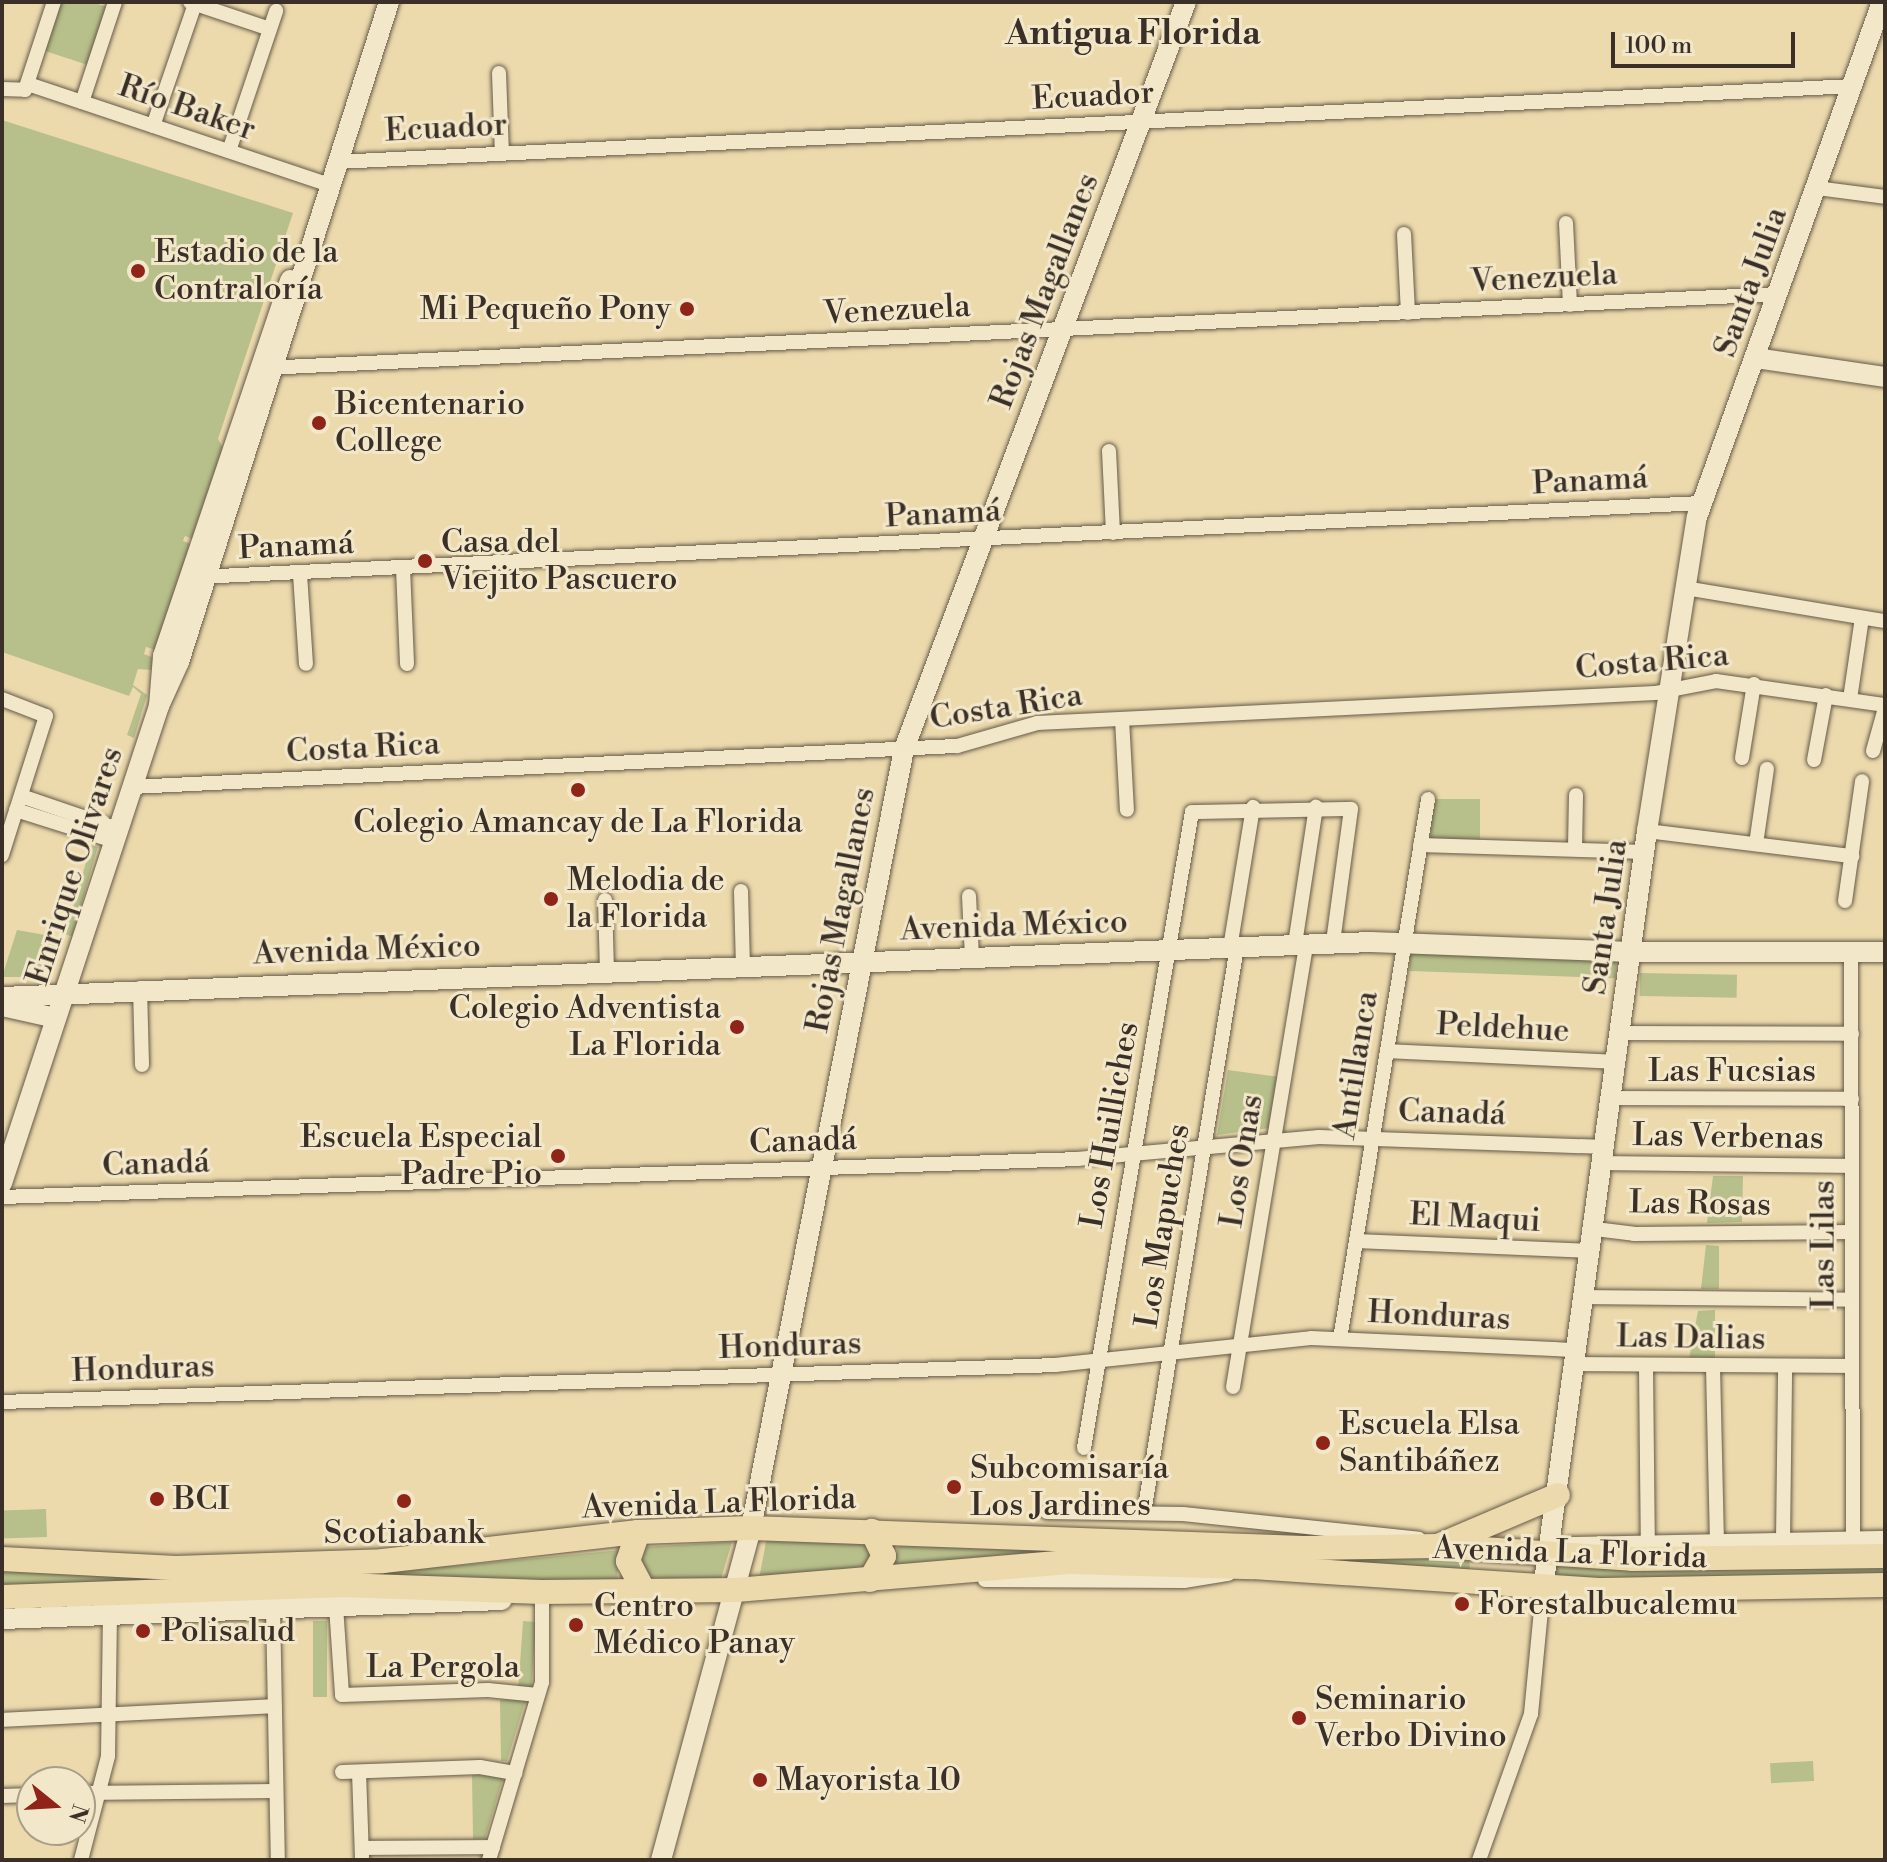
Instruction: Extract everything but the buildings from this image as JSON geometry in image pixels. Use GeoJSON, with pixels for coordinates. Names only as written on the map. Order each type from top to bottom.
{"type":"FeatureCollection","features":[{"type":"Feature","properties":{"kind":"main road"},"geometry":{"type":"LineString","coordinates":[[1438,1546],[1558,1495]]}},
{"type":"Feature","properties":{"kind":"main road","name":"Avenida La Florida"},"geometry":{"type":"LineString","coordinates":[[2,1559],[176,1568],[383,1561],[638,1532],[751,1528],[1315,1548],[1438,1546],[1703,1560],[1885,1556]]}},
{"type":"Feature","properties":{"kind":"main road"},"geometry":{"type":"LineString","coordinates":[[870,1580],[884,1556],[872,1531]]}},
{"type":"Feature","properties":{"kind":"main road"},"geometry":{"type":"LineString","coordinates":[[638,1532],[628,1565],[644,1591]]}},
{"type":"Feature","properties":{"kind":"main road"},"geometry":{"type":"LineString","coordinates":[[1511,1587],[1520,1571],[1514,1549]]}},
{"type":"Feature","properties":{"kind":"main road","name":"Avenida La Florida"},"geometry":{"type":"LineString","coordinates":[[2,1597],[354,1585],[542,1592],[736,1590],[1044,1562],[1253,1567],[1543,1589],[1673,1592],[1885,1585]]}},
{"type":"Feature","properties":{"kind":"street"},"geometry":{"type":"LineString","coordinates":[[25,88],[54,2]]}},
{"type":"Feature","properties":{"kind":"street"},"geometry":{"type":"LineString","coordinates":[[82,102],[115,2]]}},
{"type":"Feature","properties":{"kind":"street","name":"Enrique Olivares"},"geometry":{"type":"LineString","coordinates":[[2,1183],[159,706],[159,672],[197,576],[389,2]]}},
{"type":"Feature","properties":{"kind":"street","name":"Rojas Magallanes"},"geometry":{"type":"LineString","coordinates":[[661,1860],[751,1528],[904,749],[1186,2]]}},
{"type":"Feature","properties":{"kind":"street"},"geometry":{"type":"LineString","coordinates":[[153,126],[193,3],[270,29]]}},
{"type":"Feature","properties":{"kind":"street"},"geometry":{"type":"LineString","coordinates":[[229,151],[276,11]]}},
{"type":"Feature","properties":{"kind":"street","name":"Santa Julia"},"geometry":{"type":"LineString","coordinates":[[1479,1860],[1531,1714],[1543,1589],[1578,1357],[1647,831],[1701,503],[1881,13]]}},
{"type":"Feature","properties":{"kind":"street"},"geometry":{"type":"LineString","coordinates":[[499,73],[502,153]]}},
{"type":"Feature","properties":{"kind":"street","name":"Ecuador"},"geometry":{"type":"LineString","coordinates":[[337,162],[1853,86]]}},
{"type":"Feature","properties":{"kind":"street","name":"Río Baker"},"geometry":{"type":"LineString","coordinates":[[2,89],[25,88],[82,102],[329,185]]}},
{"type":"Feature","properties":{"kind":"street"},"geometry":{"type":"LineString","coordinates":[[1817,188],[1885,197]]}},
{"type":"Feature","properties":{"kind":"street"},"geometry":{"type":"LineString","coordinates":[[1566,223],[1570,305]]}},
{"type":"Feature","properties":{"kind":"street"},"geometry":{"type":"LineString","coordinates":[[1404,234],[1408,313]]}},
{"type":"Feature","properties":{"kind":"street","name":"Venezuela"},"geometry":{"type":"LineString","coordinates":[[266,368],[1779,294]]}},
{"type":"Feature","properties":{"kind":"street"},"geometry":{"type":"LineString","coordinates":[[1756,358],[1885,377]]}},
{"type":"Feature","properties":{"kind":"street"},"geometry":{"type":"LineString","coordinates":[[1109,451],[1113,533]]}},
{"type":"Feature","properties":{"kind":"street","name":"Panamá"},"geometry":{"type":"LineString","coordinates":[[197,576],[300,574],[1701,503]]}},
{"type":"Feature","properties":{"kind":"street"},"geometry":{"type":"LineString","coordinates":[[403,568],[407,664]]}},
{"type":"Feature","properties":{"kind":"street"},"geometry":{"type":"LineString","coordinates":[[300,574],[306,664]]}},
{"type":"Feature","properties":{"kind":"street"},"geometry":{"type":"LineString","coordinates":[[1685,588],[1885,621]]}},
{"type":"Feature","properties":{"kind":"street"},"geometry":{"type":"LineString","coordinates":[[1850,699],[1862,618]]}},
{"type":"Feature","properties":{"kind":"street","name":"Costa Rica"},"geometry":{"type":"LineString","coordinates":[[132,787],[904,749],[980,743],[1037,723],[1669,690],[1716,681],[1754,684],[1885,706]]}},
{"type":"Feature","properties":{"kind":"street"},"geometry":{"type":"LineString","coordinates":[[1742,758],[1754,684]]}},
{"type":"Feature","properties":{"kind":"street"},"geometry":{"type":"LineString","coordinates":[[1814,760],[1826,695]]}},
{"type":"Feature","properties":{"kind":"street"},"geometry":{"type":"LineString","coordinates":[[2,699],[46,716],[2,855]]}},
{"type":"Feature","properties":{"kind":"street"},"geometry":{"type":"LineString","coordinates":[[1873,751],[1885,706]]}},
{"type":"Feature","properties":{"kind":"street"},"geometry":{"type":"LineString","coordinates":[[1122,719],[1127,810]]}},
{"type":"Feature","properties":{"kind":"street"},"geometry":{"type":"LineString","coordinates":[[1756,844],[1767,769]]}},
{"type":"Feature","properties":{"kind":"street"},"geometry":{"type":"LineString","coordinates":[[1845,901],[1862,781]]}},
{"type":"Feature","properties":{"kind":"street"},"geometry":{"type":"LineString","coordinates":[[1575,848],[1576,795]]}},
{"type":"Feature","properties":{"kind":"street","name":"Antillanca"},"geometry":{"type":"LineString","coordinates":[[1340,1339],[1428,799]]}},
{"type":"Feature","properties":{"kind":"street"},"geometry":{"type":"LineString","coordinates":[[18,803],[116,835]]}},
{"type":"Feature","properties":{"kind":"street"},"geometry":{"type":"LineString","coordinates":[[1253,807],[1351,809],[1333,943]]}},
{"type":"Feature","properties":{"kind":"street","name":"Los Huilliches"},"geometry":{"type":"LineString","coordinates":[[1084,1448],[1192,812],[1253,807]]}},
{"type":"Feature","properties":{"kind":"street","name":"Los Mapuches"},"geometry":{"type":"LineString","coordinates":[[1144,1513],[1204,1148],[1253,807]]}},
{"type":"Feature","properties":{"kind":"street","name":"Los Onas"},"geometry":{"type":"LineString","coordinates":[[1233,1387],[1274,1140],[1316,807]]}},
{"type":"Feature","properties":{"kind":"street"},"geometry":{"type":"LineString","coordinates":[[1647,831],[1852,856]]}},
{"type":"Feature","properties":{"kind":"street"},"geometry":{"type":"LineString","coordinates":[[1420,845],[1645,852]]}},
{"type":"Feature","properties":{"kind":"street"},"geometry":{"type":"LineString","coordinates":[[741,891],[743,966]]}},
{"type":"Feature","properties":{"kind":"street"},"geometry":{"type":"LineString","coordinates":[[969,896],[972,958]]}},
{"type":"Feature","properties":{"kind":"street"},"geometry":{"type":"LineString","coordinates":[[605,900],[607,971]]}},
{"type":"Feature","properties":{"kind":"street","name":"Avenida México"},"geometry":{"type":"LineString","coordinates":[[2,997],[65,991],[1333,943],[1631,952],[1885,952]]}},
{"type":"Feature","properties":{"kind":"street","name":"Las Lilas"},"geometry":{"type":"LineString","coordinates":[[1851,951],[1853,1539]]}},
{"type":"Feature","properties":{"kind":"street"},"geometry":{"type":"LineString","coordinates":[[140,988],[142,1065]]}},
{"type":"Feature","properties":{"kind":"street"},"geometry":{"type":"LineString","coordinates":[[2,1006],[56,1018]]}},
{"type":"Feature","properties":{"kind":"street"},"geometry":{"type":"LineString","coordinates":[[1621,1033],[1852,1034]]}},
{"type":"Feature","properties":{"kind":"street","name":"Peldehue"},"geometry":{"type":"LineString","coordinates":[[1387,1051],[1617,1062]]}},
{"type":"Feature","properties":{"kind":"street","name":"Las Fucsias"},"geometry":{"type":"LineString","coordinates":[[1612,1098],[1852,1099]]}},
{"type":"Feature","properties":{"kind":"street","name":"Canadá"},"geometry":{"type":"LineString","coordinates":[[2,1197],[821,1169],[1133,1155],[1274,1140],[1373,1138],[1605,1155]]}},
{"type":"Feature","properties":{"kind":"street","name":"Las Verbenas"},"geometry":{"type":"LineString","coordinates":[[1605,1155],[1852,1166]]}},
{"type":"Feature","properties":{"kind":"street","name":"Las Rosas"},"geometry":{"type":"LineString","coordinates":[[1595,1229],[1634,1234],[1852,1232]]}},
{"type":"Feature","properties":{"kind":"street","name":"El Maqui"},"geometry":{"type":"LineString","coordinates":[[1356,1241],[1592,1251]]}},
{"type":"Feature","properties":{"kind":"street"},"geometry":{"type":"LineString","coordinates":[[1586,1297],[1852,1300]]}},
{"type":"Feature","properties":{"kind":"street","name":"Honduras"},"geometry":{"type":"LineString","coordinates":[[2,1402],[781,1375],[1100,1360],[1240,1344],[1340,1339],[1578,1357]]}},
{"type":"Feature","properties":{"kind":"street","name":"Las Dalias"},"geometry":{"type":"LineString","coordinates":[[1578,1357],[1646,1367],[1852,1366]]}},
{"type":"Feature","properties":{"kind":"street"},"geometry":{"type":"LineString","coordinates":[[1646,1367],[1648,1544]]}},
{"type":"Feature","properties":{"kind":"street"},"geometry":{"type":"LineString","coordinates":[[1713,1367],[1717,1543]]}},
{"type":"Feature","properties":{"kind":"street"},"geometry":{"type":"LineString","coordinates":[[1783,1541],[1785,1367]]}},
{"type":"Feature","properties":{"kind":"street","name":"Avenida La Florida"},"geometry":{"type":"LineString","coordinates":[[1047,1512],[1144,1513],[1400,1534],[1438,1546]]}},
{"type":"Feature","properties":{"kind":"street","name":"Avenida La Florida"},"geometry":{"type":"LineString","coordinates":[[1548,1552],[1573,1544],[1885,1538]]}},
{"type":"Feature","properties":{"kind":"street"},"geometry":{"type":"LineString","coordinates":[[359,1772],[362,1854],[491,1854],[538,1695],[543,1666],[542,1592]]}},
{"type":"Feature","properties":{"kind":"street","name":"Avenida La Florida"},"geometry":{"type":"LineString","coordinates":[[2,1619],[494,1601],[542,1592]]}},
{"type":"Feature","properties":{"kind":"street","name":"La Pergola"},"geometry":{"type":"LineString","coordinates":[[336,1606],[342,1695],[488,1690],[538,1695]]}},
{"type":"Feature","properties":{"kind":"street"},"geometry":{"type":"LineString","coordinates":[[273,1608],[278,1860]]}},
{"type":"Feature","properties":{"kind":"street"},"geometry":{"type":"LineString","coordinates":[[81,1860],[99,1793],[110,1714],[110,1614]]}},
{"type":"Feature","properties":{"kind":"street"},"geometry":{"type":"LineString","coordinates":[[2,1720],[275,1706]]}},
{"type":"Feature","properties":{"kind":"street"},"geometry":{"type":"LineString","coordinates":[[342,1772],[480,1767],[515,1773]]}},
{"type":"Feature","properties":{"kind":"street"},"geometry":{"type":"LineString","coordinates":[[99,1793],[276,1791]]}},
{"type":"Feature","properties":{"kind":"green space"},"geometry":{"type":"Polygon","coordinates":[[[57,2],[92,2],[110,8],[91,66],[42,50],[57,2]]]}},
{"type":"Feature","properties":{"kind":"green space"},"geometry":{"type":"Polygon","coordinates":[[[2,120],[293,213],[218,439],[223,448],[193,539],[185,536],[183,541],[191,544],[156,650],[146,647],[144,654],[154,658],[151,670],[138,669],[133,685],[147,695],[134,738],[127,735],[141,694],[133,687],[129,696],[2,652],[2,120]]]}},
{"type":"Feature","properties":{"kind":"green space"},"geometry":{"type":"Polygon","coordinates":[[[1431,799],[1480,799],[1480,841],[1431,841],[1431,799]]]}},
{"type":"Feature","properties":{"kind":"green space"},"geometry":{"type":"Polygon","coordinates":[[[91,845],[98,847],[72,936],[65,934],[91,845]]]}},
{"type":"Feature","properties":{"kind":"green space"},"geometry":{"type":"Polygon","coordinates":[[[17,930],[57,937],[45,977],[2,977],[17,930]]]}},
{"type":"Feature","properties":{"kind":"green space"},"geometry":{"type":"Polygon","coordinates":[[[1410,953],[1616,960],[1615,978],[1409,971],[1410,953]]]}},
{"type":"Feature","properties":{"kind":"green space"},"geometry":{"type":"Polygon","coordinates":[[[1640,973],[1737,975],[1737,998],[1640,996],[1640,973]]]}},
{"type":"Feature","properties":{"kind":"green space"},"geometry":{"type":"Polygon","coordinates":[[[1228,1070],[1280,1077],[1271,1128],[1217,1135],[1228,1070]]]}},
{"type":"Feature","properties":{"kind":"green space"},"geometry":{"type":"Polygon","coordinates":[[[1713,1176],[1743,1176],[1742,1222],[1707,1223],[1713,1176]]]}},
{"type":"Feature","properties":{"kind":"green space"},"geometry":{"type":"Polygon","coordinates":[[[1706,1245],[1719,1246],[1719,1289],[1701,1289],[1706,1245]]]}},
{"type":"Feature","properties":{"kind":"green space"},"geometry":{"type":"Polygon","coordinates":[[[1715,1310],[1715,1360],[1689,1359],[1698,1311],[1715,1310]]]}},
{"type":"Feature","properties":{"kind":"green space"},"geometry":{"type":"Polygon","coordinates":[[[46,1509],[47,1537],[3,1539],[2,1511],[46,1509]]]}},
{"type":"Feature","properties":{"kind":"green space"},"geometry":{"type":"Polygon","coordinates":[[[767,1536],[867,1539],[878,1548],[868,1573],[759,1579],[767,1536]]]}},
{"type":"Feature","properties":{"kind":"green space"},"geometry":{"type":"Polygon","coordinates":[[[732,1542],[720,1582],[643,1585],[635,1572],[641,1547],[732,1542]]]}},
{"type":"Feature","properties":{"kind":"green space"},"geometry":{"type":"Polygon","coordinates":[[[899,1545],[1469,1558],[1470,1570],[891,1571],[899,1545]]]}},
{"type":"Feature","properties":{"kind":"green space"},"geometry":{"type":"Polygon","coordinates":[[[621,1550],[617,1576],[621,1587],[2,1590],[2,1570],[453,1566],[621,1550]]]}},
{"type":"Feature","properties":{"kind":"green space"},"geometry":{"type":"Polygon","coordinates":[[[1552,1564],[1885,1564],[1885,1578],[1552,1578],[1552,1564]]]}},
{"type":"Feature","properties":{"kind":"green space"},"geometry":{"type":"Polygon","coordinates":[[[313,1621],[327,1621],[327,1697],[313,1697],[313,1621]]]}},
{"type":"Feature","properties":{"kind":"green space"},"geometry":{"type":"Polygon","coordinates":[[[523,1621],[536,1622],[531,1689],[518,1688],[523,1621]]]}},
{"type":"Feature","properties":{"kind":"green space"},"geometry":{"type":"Polygon","coordinates":[[[526,1699],[507,1761],[501,1761],[500,1700],[526,1699]]]}},
{"type":"Feature","properties":{"kind":"green space"},"geometry":{"type":"Polygon","coordinates":[[[1813,1761],[1814,1781],[1771,1783],[1770,1763],[1813,1761]]]}},
{"type":"Feature","properties":{"kind":"green space"},"geometry":{"type":"Polygon","coordinates":[[[504,1774],[485,1839],[473,1839],[472,1775],[504,1774]]]}},
{"type":"Feature","properties":{"kind":"place","name":"Estadio de la Contraloría"},"geometry":{"type":"Point","coordinates":[138,271]}},
{"type":"Feature","properties":{"kind":"place","name":"Mi Pequeño Pony"},"geometry":{"type":"Point","coordinates":[687,309]}},
{"type":"Feature","properties":{"kind":"place","name":"Bicentenario College"},"geometry":{"type":"Point","coordinates":[319,423]}},
{"type":"Feature","properties":{"kind":"place","name":"Casa del Viejito Pascuero"},"geometry":{"type":"Point","coordinates":[425,561]}},
{"type":"Feature","properties":{"kind":"place","name":"Colegio Amancay de La Florida"},"geometry":{"type":"Point","coordinates":[578,790]}},
{"type":"Feature","properties":{"kind":"place","name":"Melodia de la Florida"},"geometry":{"type":"Point","coordinates":[551,899]}},
{"type":"Feature","properties":{"kind":"place","name":"Colegio Adventista La Florida"},"geometry":{"type":"Point","coordinates":[737,1027]}},
{"type":"Feature","properties":{"kind":"place","name":"Escuela Especial Padre Pio"},"geometry":{"type":"Point","coordinates":[558,1156]}},
{"type":"Feature","properties":{"kind":"place","name":"Escuela Elsa Santibáñez"},"geometry":{"type":"Point","coordinates":[1323,1443]}},
{"type":"Feature","properties":{"kind":"place","name":"Subcomisaría Los Jardines"},"geometry":{"type":"Point","coordinates":[954,1487]}},
{"type":"Feature","properties":{"kind":"place","name":"BCI"},"geometry":{"type":"Point","coordinates":[157,1499]}},
{"type":"Feature","properties":{"kind":"place","name":"Scotiabank"},"geometry":{"type":"Point","coordinates":[404,1501]}},
{"type":"Feature","properties":{"kind":"place","name":"Forestalbucalemu"},"geometry":{"type":"Point","coordinates":[1462,1604]}},
{"type":"Feature","properties":{"kind":"place","name":"Centro Médico Panay"},"geometry":{"type":"Point","coordinates":[576,1625]}},
{"type":"Feature","properties":{"kind":"place","name":"Polisalud"},"geometry":{"type":"Point","coordinates":[143,1631]}},
{"type":"Feature","properties":{"kind":"place","name":"Seminario Verbo Divino"},"geometry":{"type":"Point","coordinates":[1299,1718]}},
{"type":"Feature","properties":{"kind":"place","name":"Mayorista 10"},"geometry":{"type":"Point","coordinates":[760,1780]}},
{"type":"Feature","properties":{"kind":"district","name":"Antigua Florida"},"geometry":{"type":"Point","coordinates":[1133,35]}}]}
